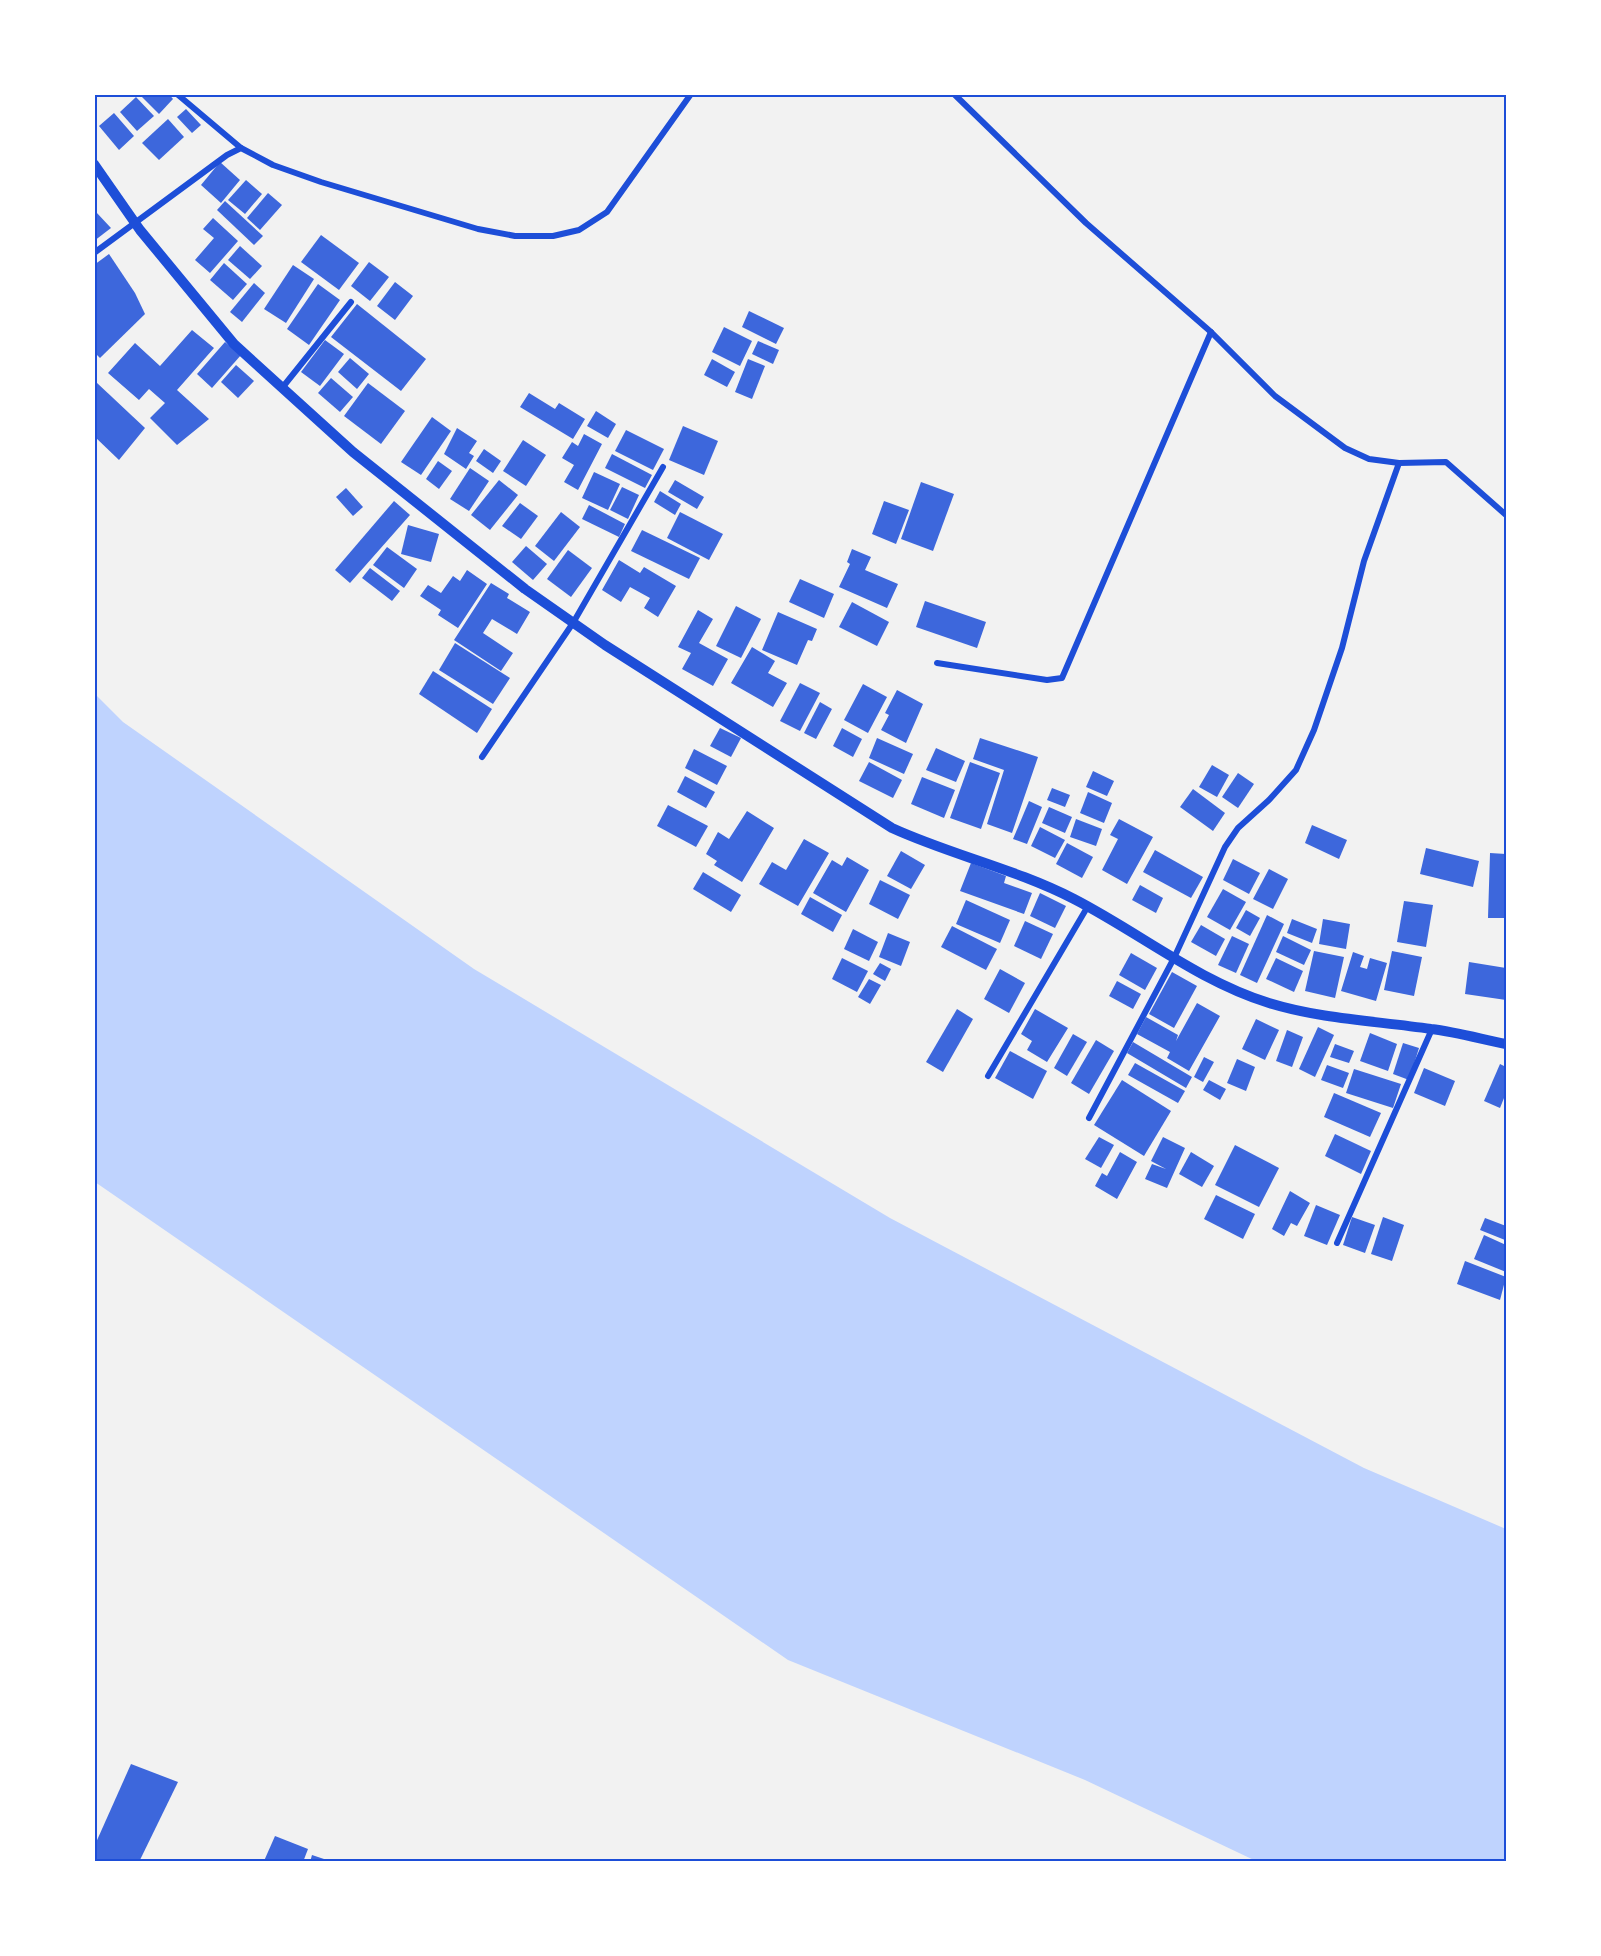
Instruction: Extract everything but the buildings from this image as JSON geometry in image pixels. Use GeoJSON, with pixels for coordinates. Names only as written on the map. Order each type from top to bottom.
{"type":"FeatureCollection","features":[{"type":"Feature","properties":{"kind":"street"},"geometry":{"type":"LineString","coordinates":[[177,94],[242,148],[273,165],[321,182],[478,229],[515,236],[553,236],[579,230],[607,212],[691,94]]}},
{"type":"Feature","properties":{"kind":"street"},"geometry":{"type":"LineString","coordinates":[[954,94],[1086,223],[1211,332],[1275,396],[1345,448],[1369,459],[1400,463],[1446,462],[1506,515]]}},
{"type":"Feature","properties":{"kind":"street"},"geometry":{"type":"LineString","coordinates":[[94,253],[226,155],[242,148]]}},
{"type":"Feature","properties":{"kind":"street"},"geometry":{"type":"LineString","coordinates":[[94,164],[134,222],[234,344],[353,452],[525,589],[573,623],[892,828],[931,846],[1025,878],[1088,906],[1200,975],[1271,1004],[1336,1017],[1432,1029],[1506,1044]]}},
{"type":"Feature","properties":{"kind":"street"},"geometry":{"type":"LineString","coordinates":[[282,388],[351,302]]}},
{"type":"Feature","properties":{"kind":"street"},"geometry":{"type":"LineString","coordinates":[[937,663],[1047,680],[1062,678],[1211,332]]}},
{"type":"Feature","properties":{"kind":"street"},"geometry":{"type":"LineString","coordinates":[[1089,1118],[1174,958],[1225,847],[1238,828],[1269,800],[1296,770],[1314,730],[1342,648],[1364,561],[1400,463]]}},
{"type":"Feature","properties":{"kind":"street"},"geometry":{"type":"LineString","coordinates":[[482,757],[573,623],[663,467]]}},
{"type":"Feature","properties":{"kind":"street"},"geometry":{"type":"LineString","coordinates":[[988,1076],[1088,906]]}},
{"type":"Feature","properties":{"kind":"street"},"geometry":{"type":"LineString","coordinates":[[1337,1243],[1432,1029]]}},
{"type":"Feature","properties":{"kind":"water"},"geometry":{"type":"Polygon","coordinates":[[[95,694],[123,722],[474,969],[890,1218],[1364,1468],[1506,1529],[1506,1861],[1256,1861],[1085,1780],[788,1660],[95,1182],[95,694]]]}}]}
